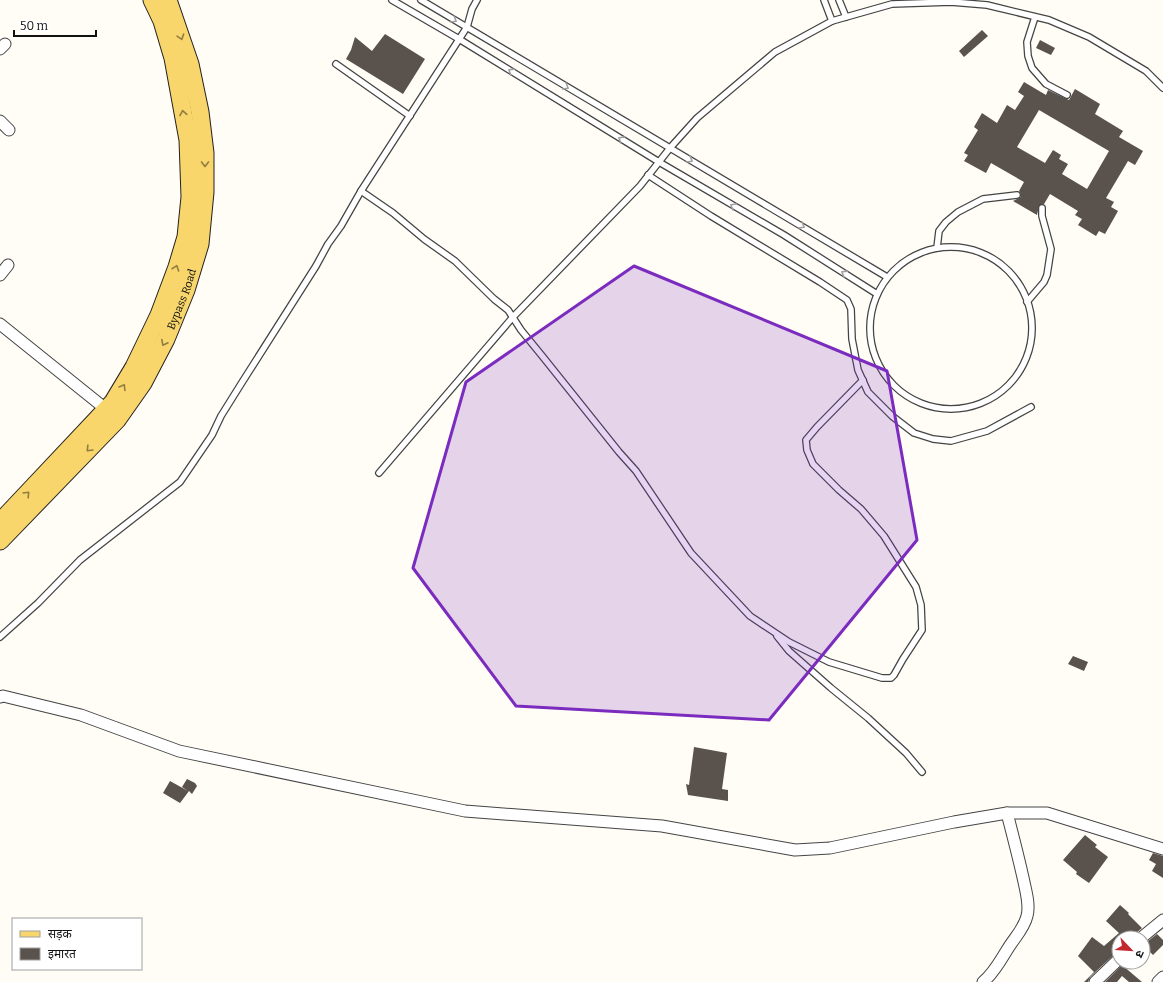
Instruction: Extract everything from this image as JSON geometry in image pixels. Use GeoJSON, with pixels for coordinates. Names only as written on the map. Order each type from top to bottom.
{"type":"FeatureCollection","features":[{"type":"Feature","properties":{"kind":"main road","name":"Bypass Road"},"geometry":{"type":"LineString","coordinates":[[0,522],[113,402],[134,367],[159,315],[177,267],[186,237],[190,197],[188,140],[173,58],[162,21],[152,0]]}},
{"type":"Feature","properties":{"kind":"main road","name":"Bypass Road"},"geometry":{"type":"LineString","coordinates":[[0,542],[117,420],[146,377],[166,338],[186,290],[200,244],[205,192],[205,153],[200,112],[190,64],[168,0]]}},
{"type":"Feature","properties":{"kind":"street"},"geometry":{"type":"LineString","coordinates":[[0,121],[9,130]]}},
{"type":"Feature","properties":{"kind":"street"},"geometry":{"type":"LineString","coordinates":[[0,275],[8,265]]}},
{"type":"Feature","properties":{"kind":"street"},"geometry":{"type":"LineString","coordinates":[[0,324],[107,410]]}},
{"type":"Feature","properties":{"kind":"street"},"geometry":{"type":"LineString","coordinates":[[0,697],[3,696],[81,715],[179,751],[465,811],[662,826],[795,850],[830,848],[954,822],[1007,813],[1047,813],[1163,849]]}},
{"type":"Feature","properties":{"kind":"street"},"geometry":{"type":"LineString","coordinates":[[983,982],[989,977],[1013,940],[1023,928],[1028,914],[1027,897],[1020,862],[1007,813]]}},
{"type":"Feature","properties":{"kind":"street"},"geometry":{"type":"LineString","coordinates":[[1151,930],[1163,920]]}},
{"type":"Feature","properties":{"kind":"street"},"geometry":{"type":"LineString","coordinates":[[1095,982],[1111,966]]}},
{"type":"Feature","properties":{"kind":"street"},"geometry":{"type":"LineString","coordinates":[[1158,982],[1163,977]]}},
{"type":"Feature","properties":{"kind":"lane"},"geometry":{"type":"LineString","coordinates":[[392,0],[401,2],[459,40],[659,162],[784,235],[877,294]]}},
{"type":"Feature","properties":{"kind":"lane"},"geometry":{"type":"LineString","coordinates":[[420,0],[887,276]]}},
{"type":"Feature","properties":{"kind":"lane"},"geometry":{"type":"LineString","coordinates":[[0,637],[38,603],[80,560],[180,482],[212,435],[237,390],[316,266],[328,244],[341,226],[459,40],[467,27],[472,9],[477,0]]}},
{"type":"Feature","properties":{"kind":"lane"},"geometry":{"type":"LineString","coordinates":[[824,0],[832,21]]}},
{"type":"Feature","properties":{"kind":"lane"},"geometry":{"type":"LineString","coordinates":[[839,0],[846,17]]}},
{"type":"Feature","properties":{"kind":"lane"},"geometry":{"type":"LineString","coordinates":[[379,473],[513,317],[640,186],[670,148],[697,118],[775,52],[832,21],[892,4],[951,2],[987,5],[1049,20],[1089,37],[1146,71],[1163,88]]}},
{"type":"Feature","properties":{"kind":"lane"},"geometry":{"type":"LineString","coordinates":[[1035,17],[1028,42],[1028,56],[1032,68],[1046,84],[1068,95]]}},
{"type":"Feature","properties":{"kind":"lane"},"geometry":{"type":"LineString","coordinates":[[336,64],[410,116]]}},
{"type":"Feature","properties":{"kind":"lane"},"geometry":{"type":"LineString","coordinates":[[648,175],[711,216],[826,285],[847,300],[851,309],[852,339],[858,370],[868,392],[892,416],[914,433],[933,439],[951,441],[987,431],[1031,407]]}},
{"type":"Feature","properties":{"kind":"lane"},"geometry":{"type":"LineString","coordinates":[[362,191],[455,261],[508,310],[543,357],[636,471],[692,553],[750,616],[774,632],[829,662],[890,678],[894,675],[922,630],[921,605],[916,587],[884,536],[861,509],[813,464],[807,450],[806,440],[863,380]]}},
{"type":"Feature","properties":{"kind":"lane"},"geometry":{"type":"LineString","coordinates":[[937,248],[939,231],[946,222],[958,212],[983,199],[1017,195]]}},
{"type":"Feature","properties":{"kind":"lane"},"geometry":{"type":"LineString","coordinates":[[1027,302],[1044,282],[1047,275],[1051,249],[1042,216],[1042,208]]}},
{"type":"Feature","properties":{"kind":"lane"},"geometry":{"type":"LineString","coordinates":[[956,246],[982,252],[1004,266],[1021,285],[1030,310],[1032,335],[1025,360],[1011,382],[991,399],[967,408],[941,409],[916,402],[895,388],[879,367],[871,344],[870,320],[877,294],[887,276],[907,259],[931,249],[956,246]]}},
{"type":"Feature","properties":{"kind":"lane"},"geometry":{"type":"LineString","coordinates":[[774,632],[789,651],[868,718],[900,748],[922,772]]}},
{"type":"Feature","properties":{"kind":"highlighted area"},"geometry":{"type":"Polygon","coordinates":[[[634,266],[887,371],[917,540],[769,720],[516,706],[413,568],[466,382],[634,266]]]}},
{"type":"Feature","properties":{"kind":"building"},"geometry":{"type":"Polygon","coordinates":[[[982,30],[988,36],[964,57],[959,51],[982,30]]]}},
{"type":"Feature","properties":{"kind":"building"},"geometry":{"type":"Polygon","coordinates":[[[385,34],[425,59],[403,94],[346,59],[351,50],[355,37],[372,51],[385,34]]]}},
{"type":"Feature","properties":{"kind":"building"},"geometry":{"type":"Polygon","coordinates":[[[1040,40],[1055,48],[1051,55],[1036,48],[1040,40]]]}},
{"type":"Feature","properties":{"kind":"building"},"geometry":{"type":"Polygon","coordinates":[[[1024,82],[1046,95],[1048,90],[1069,100],[1075,89],[1100,104],[1095,114],[1123,131],[1119,137],[1143,151],[1135,165],[1128,161],[1106,198],[1114,202],[1111,207],[1118,211],[1105,234],[1099,231],[1096,236],[1078,225],[1082,219],[1075,215],[1078,211],[1050,194],[1044,204],[1039,206],[1037,215],[1013,201],[1021,197],[1019,191],[1024,182],[991,163],[986,173],[964,161],[968,155],[964,153],[978,130],[974,127],[982,113],[997,123],[1007,105],[1015,110],[1024,96],[1018,92],[1024,82]],[[1039,110],[1017,147],[1045,163],[1053,150],[1061,155],[1059,159],[1068,164],[1062,174],[1087,189],[1109,151],[1039,110]]]}},
{"type":"Feature","properties":{"kind":"building"},"geometry":{"type":"Polygon","coordinates":[[[1073,656],[1088,662],[1084,671],[1068,664],[1073,656]]]}},
{"type":"Feature","properties":{"kind":"building"},"geometry":{"type":"Polygon","coordinates":[[[694,747],[727,753],[722,789],[728,790],[728,801],[688,795],[686,784],[689,785],[694,747]]]}},
{"type":"Feature","properties":{"kind":"building"},"geometry":{"type":"Polygon","coordinates":[[[187,779],[195,783],[197,786],[192,794],[189,791],[180,803],[163,793],[170,781],[188,791],[182,787],[187,779]]]}},
{"type":"Feature","properties":{"kind":"building"},"geometry":{"type":"Polygon","coordinates":[[[1085,835],[1097,845],[1095,847],[1108,857],[1089,883],[1076,874],[1077,872],[1063,860],[1085,835]]]}},
{"type":"Feature","properties":{"kind":"building"},"geometry":{"type":"Polygon","coordinates":[[[1153,853],[1163,856],[1163,878],[1152,871],[1156,864],[1149,860],[1153,853]]]}},
{"type":"Feature","properties":{"kind":"building"},"geometry":{"type":"Polygon","coordinates":[[[1120,905],[1142,928],[1140,930],[1116,930],[1106,921],[1120,905]]]}},
{"type":"Feature","properties":{"kind":"building"},"geometry":{"type":"Polygon","coordinates":[[[1157,934],[1163,940],[1163,945],[1153,955],[1151,953],[1151,939],[1157,934]]]}},
{"type":"Feature","properties":{"kind":"building"},"geometry":{"type":"Polygon","coordinates":[[[1092,937],[1104,946],[1111,940],[1111,957],[1090,977],[1088,982],[1084,982],[1094,972],[1078,956],[1092,937]]]}},
{"type":"Feature","properties":{"kind":"building"},"geometry":{"type":"Polygon","coordinates":[[[1117,970],[1128,970],[1142,982],[1129,982],[1122,976],[1117,982],[1105,982],[1117,970]]]}}]}
